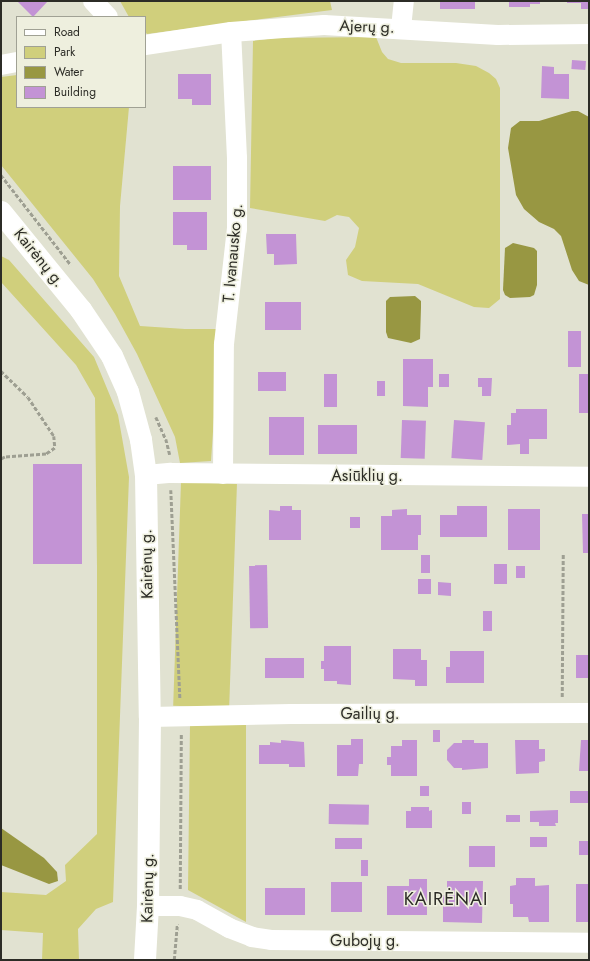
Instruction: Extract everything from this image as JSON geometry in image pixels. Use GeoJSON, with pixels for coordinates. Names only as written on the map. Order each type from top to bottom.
{"type":"FeatureCollection","features":[{"type":"Feature","properties":{"kind":"main road","name":"Kairėnų g."},"geometry":{"type":"LineString","coordinates":[[1,212],[81,310],[112,356],[128,392],[135,414],[146,475],[150,717],[148,906],[145,960]]}},
{"type":"Feature","properties":{"kind":"street"},"geometry":{"type":"LineString","coordinates":[[94,1],[107,16]]}},
{"type":"Feature","properties":{"kind":"street"},"geometry":{"type":"LineString","coordinates":[[401,28],[404,1]]}},
{"type":"Feature","properties":{"kind":"street","name":"Ajerų g."},"geometry":{"type":"LineString","coordinates":[[146,45],[231,32],[324,25],[401,28],[498,35],[589,34]]}},
{"type":"Feature","properties":{"kind":"street","name":"T. Ivanausko g."},"geometry":{"type":"LineString","coordinates":[[223,474],[224,344],[237,229],[237,158],[231,32]]}},
{"type":"Feature","properties":{"kind":"street"},"geometry":{"type":"LineString","coordinates":[[1,64],[16,62]]}},
{"type":"Feature","properties":{"kind":"street","name":"Asiūklių g."},"geometry":{"type":"LineString","coordinates":[[146,475],[171,473],[589,477]]}},
{"type":"Feature","properties":{"kind":"street","name":"Gailių g."},"geometry":{"type":"LineString","coordinates":[[150,717],[291,714],[589,713]]}},
{"type":"Feature","properties":{"kind":"street","name":"Gubojų g."},"geometry":{"type":"LineString","coordinates":[[148,906],[180,906],[197,910],[229,928],[252,937],[271,940],[589,943]]}},
{"type":"Feature","properties":{"kind":"path"},"geometry":{"type":"LineString","coordinates":[[1,371],[28,397],[54,436],[55,448],[46,454],[5,457],[1,459]]}},
{"type":"Feature","properties":{"kind":"path"},"geometry":{"type":"LineString","coordinates":[[562,713],[563,553]]}},
{"type":"Feature","properties":{"kind":"green space"},"geometry":{"type":"Polygon","coordinates":[[[120,1],[330,1],[332,10],[147,34],[146,16],[128,16],[120,1]]]}},
{"type":"Feature","properties":{"kind":"green space"},"geometry":{"type":"Polygon","coordinates":[[[376,37],[382,52],[388,59],[401,63],[456,63],[476,66],[489,73],[496,79],[500,88],[500,299],[489,308],[474,307],[418,284],[362,281],[348,275],[346,260],[355,247],[359,228],[349,217],[337,215],[325,221],[250,208],[253,41],[275,38],[376,37]]]}},
{"type":"Feature","properties":{"kind":"green space"},"geometry":{"type":"Polygon","coordinates":[[[16,75],[16,108],[129,108],[120,206],[119,276],[140,326],[185,329],[220,329],[211,461],[180,463],[175,437],[137,354],[115,314],[93,279],[1,165],[1,77],[16,75]]]}},
{"type":"Feature","properties":{"kind":"green space"},"geometry":{"type":"Polygon","coordinates":[[[1,256],[9,260],[94,357],[118,415],[129,477],[113,902],[96,909],[78,929],[79,960],[42,960],[43,933],[1,930],[1,892],[46,895],[66,881],[65,865],[97,834],[97,568],[95,398],[76,365],[1,282],[1,256]]]}},
{"type":"Feature","properties":{"kind":"green space"},"geometry":{"type":"Polygon","coordinates":[[[181,482],[237,484],[229,708],[173,706],[181,482]]]}},
{"type":"Feature","properties":{"kind":"green space"},"geometry":{"type":"Polygon","coordinates":[[[246,722],[246,922],[188,890],[190,725],[246,722]]]}},
{"type":"Feature","properties":{"kind":"water"},"geometry":{"type":"Polygon","coordinates":[[[572,111],[578,111],[589,117],[589,285],[579,281],[572,270],[561,236],[554,229],[539,222],[524,209],[516,195],[508,148],[511,128],[520,121],[539,121],[572,111]]]}},
{"type":"Feature","properties":{"kind":"water"},"geometry":{"type":"Polygon","coordinates":[[[513,243],[534,248],[537,251],[537,285],[534,295],[530,297],[510,298],[505,295],[503,290],[505,248],[513,243]]]}},
{"type":"Feature","properties":{"kind":"water"},"geometry":{"type":"Polygon","coordinates":[[[415,296],[421,301],[420,339],[411,343],[388,338],[386,332],[386,301],[390,297],[415,296]]]}},
{"type":"Feature","properties":{"kind":"water"},"geometry":{"type":"Polygon","coordinates":[[[1,828],[44,858],[57,872],[58,881],[49,884],[1,865],[1,828]]]}},
{"type":"Feature","properties":{"kind":"building"},"geometry":{"type":"Polygon","coordinates":[[[17,1],[48,1],[34,16],[32,16],[17,1]]]}},
{"type":"Feature","properties":{"kind":"building"},"geometry":{"type":"Polygon","coordinates":[[[440,1],[475,1],[475,9],[440,9],[440,1]]]}},
{"type":"Feature","properties":{"kind":"building"},"geometry":{"type":"Polygon","coordinates":[[[509,1],[540,1],[540,4],[530,4],[530,7],[509,7],[509,1]]]}},
{"type":"Feature","properties":{"kind":"building"},"geometry":{"type":"Polygon","coordinates":[[[567,1],[589,1],[589,9],[581,9],[581,3],[567,3],[567,1]]]}},
{"type":"Feature","properties":{"kind":"building"},"geometry":{"type":"Polygon","coordinates":[[[572,60],[586,61],[585,70],[571,69],[572,60]]]}},
{"type":"Feature","properties":{"kind":"building"},"geometry":{"type":"Polygon","coordinates":[[[542,66],[554,67],[554,74],[569,74],[569,99],[541,98],[542,66]]]}},
{"type":"Feature","properties":{"kind":"building"},"geometry":{"type":"Polygon","coordinates":[[[178,74],[211,74],[211,105],[192,105],[192,99],[178,99],[178,74]]]}},
{"type":"Feature","properties":{"kind":"building"},"geometry":{"type":"Polygon","coordinates":[[[173,166],[211,166],[211,200],[173,200],[173,166]]]}},
{"type":"Feature","properties":{"kind":"building"},"geometry":{"type":"Polygon","coordinates":[[[173,212],[207,212],[207,250],[187,250],[187,245],[173,245],[173,212]]]}},
{"type":"Feature","properties":{"kind":"building"},"geometry":{"type":"Polygon","coordinates":[[[266,234],[296,234],[297,264],[274,265],[274,254],[267,254],[266,234]]]}},
{"type":"Feature","properties":{"kind":"building"},"geometry":{"type":"Polygon","coordinates":[[[265,302],[301,302],[301,330],[265,330],[265,302]]]}},
{"type":"Feature","properties":{"kind":"building"},"geometry":{"type":"Polygon","coordinates":[[[568,331],[581,331],[581,367],[568,367],[568,331]]]}},
{"type":"Feature","properties":{"kind":"building"},"geometry":{"type":"Polygon","coordinates":[[[403,359],[433,359],[433,387],[428,387],[428,407],[403,406],[403,359]]]}},
{"type":"Feature","properties":{"kind":"building"},"geometry":{"type":"Polygon","coordinates":[[[258,372],[286,372],[286,391],[258,391],[258,372]]]}},
{"type":"Feature","properties":{"kind":"building"},"geometry":{"type":"Polygon","coordinates":[[[324,374],[337,374],[337,407],[324,407],[324,374]]]}},
{"type":"Feature","properties":{"kind":"building"},"geometry":{"type":"Polygon","coordinates":[[[439,374],[449,374],[449,387],[439,387],[439,374]]]}},
{"type":"Feature","properties":{"kind":"building"},"geometry":{"type":"Polygon","coordinates":[[[579,374],[589,374],[589,413],[579,413],[579,374]]]}},
{"type":"Feature","properties":{"kind":"building"},"geometry":{"type":"Polygon","coordinates":[[[478,378],[492,378],[491,396],[482,396],[482,387],[478,387],[478,378]]]}},
{"type":"Feature","properties":{"kind":"building"},"geometry":{"type":"Polygon","coordinates":[[[377,381],[385,381],[385,396],[377,396],[377,381]]]}},
{"type":"Feature","properties":{"kind":"building"},"geometry":{"type":"Polygon","coordinates":[[[516,409],[547,409],[547,439],[529,439],[529,454],[520,454],[520,444],[507,445],[507,425],[511,425],[511,413],[516,413],[516,409]]]}},
{"type":"Feature","properties":{"kind":"building"},"geometry":{"type":"Polygon","coordinates":[[[269,417],[304,417],[304,455],[269,455],[269,417]]]}},
{"type":"Feature","properties":{"kind":"building"},"geometry":{"type":"Polygon","coordinates":[[[402,420],[426,421],[425,459],[401,458],[402,420]]]}},
{"type":"Feature","properties":{"kind":"building"},"geometry":{"type":"Polygon","coordinates":[[[454,420],[485,422],[482,460],[451,458],[454,420]]]}},
{"type":"Feature","properties":{"kind":"building"},"geometry":{"type":"Polygon","coordinates":[[[318,425],[357,425],[357,454],[318,454],[318,425]]]}},
{"type":"Feature","properties":{"kind":"building"},"geometry":{"type":"Polygon","coordinates":[[[33,464],[82,464],[82,564],[33,564],[33,464]]]}},
{"type":"Feature","properties":{"kind":"building"},"geometry":{"type":"Polygon","coordinates":[[[280,506],[292,506],[292,510],[301,510],[301,540],[269,540],[269,510],[280,511],[280,506]]]}},
{"type":"Feature","properties":{"kind":"building"},"geometry":{"type":"Polygon","coordinates":[[[457,506],[487,506],[487,537],[440,537],[440,515],[457,515],[457,506]]]}},
{"type":"Feature","properties":{"kind":"building"},"geometry":{"type":"Polygon","coordinates":[[[407,509],[407,515],[421,515],[421,535],[418,535],[418,550],[381,550],[381,516],[392,516],[392,510],[407,509]]]}},
{"type":"Feature","properties":{"kind":"building"},"geometry":{"type":"Polygon","coordinates":[[[508,509],[540,509],[540,550],[508,550],[508,509]]]}},
{"type":"Feature","properties":{"kind":"building"},"geometry":{"type":"Polygon","coordinates":[[[582,514],[589,514],[589,553],[583,553],[582,514]]]}},
{"type":"Feature","properties":{"kind":"building"},"geometry":{"type":"Polygon","coordinates":[[[350,517],[360,517],[360,528],[350,528],[350,517]]]}},
{"type":"Feature","properties":{"kind":"building"},"geometry":{"type":"Polygon","coordinates":[[[421,555],[430,555],[430,573],[421,573],[421,555]]]}},
{"type":"Feature","properties":{"kind":"building"},"geometry":{"type":"Polygon","coordinates":[[[494,564],[507,564],[507,584],[494,584],[494,564]]]}},
{"type":"Feature","properties":{"kind":"building"},"geometry":{"type":"Polygon","coordinates":[[[249,565],[267,565],[268,628],[250,628],[249,565]]]}},
{"type":"Feature","properties":{"kind":"building"},"geometry":{"type":"Polygon","coordinates":[[[516,566],[525,566],[525,578],[516,578],[516,566]]]}},
{"type":"Feature","properties":{"kind":"building"},"geometry":{"type":"Polygon","coordinates":[[[418,579],[431,579],[431,594],[418,594],[418,579]]]}},
{"type":"Feature","properties":{"kind":"building"},"geometry":{"type":"Polygon","coordinates":[[[438,582],[451,583],[451,596],[438,595],[438,582]]]}},
{"type":"Feature","properties":{"kind":"building"},"geometry":{"type":"Polygon","coordinates":[[[483,611],[492,611],[492,631],[483,631],[483,611]]]}},
{"type":"Feature","properties":{"kind":"building"},"geometry":{"type":"Polygon","coordinates":[[[324,646],[351,646],[351,685],[337,684],[337,681],[324,681],[324,669],[321,669],[321,661],[324,661],[324,646]]]}},
{"type":"Feature","properties":{"kind":"building"},"geometry":{"type":"Polygon","coordinates":[[[393,649],[421,649],[421,660],[427,660],[427,686],[415,686],[415,680],[393,679],[393,649]]]}},
{"type":"Feature","properties":{"kind":"building"},"geometry":{"type":"Polygon","coordinates":[[[450,651],[484,651],[484,683],[446,683],[446,667],[450,667],[450,651]]]}},
{"type":"Feature","properties":{"kind":"building"},"geometry":{"type":"Polygon","coordinates":[[[576,655],[589,655],[589,678],[576,678],[576,655]]]}},
{"type":"Feature","properties":{"kind":"building"},"geometry":{"type":"Polygon","coordinates":[[[265,658],[304,658],[304,678],[265,678],[265,658]]]}},
{"type":"Feature","properties":{"kind":"building"},"geometry":{"type":"Polygon","coordinates":[[[433,730],[440,730],[440,742],[433,742],[433,730]]]}},
{"type":"Feature","properties":{"kind":"building"},"geometry":{"type":"Polygon","coordinates":[[[351,739],[363,739],[363,764],[359,764],[358,776],[337,776],[337,745],[351,745],[351,739]]]}},
{"type":"Feature","properties":{"kind":"building"},"geometry":{"type":"Polygon","coordinates":[[[281,740],[304,742],[305,767],[289,767],[289,764],[259,764],[259,745],[270,745],[270,742],[281,743],[281,740]]]}},
{"type":"Feature","properties":{"kind":"building"},"geometry":{"type":"Polygon","coordinates":[[[402,740],[417,740],[417,776],[391,776],[391,765],[387,765],[387,757],[391,757],[391,746],[402,746],[402,740]]]}},
{"type":"Feature","properties":{"kind":"building"},"geometry":{"type":"Polygon","coordinates":[[[462,740],[474,740],[474,743],[488,743],[488,768],[462,770],[462,768],[454,768],[447,760],[447,750],[454,743],[462,743],[462,740]]]}},
{"type":"Feature","properties":{"kind":"building"},"geometry":{"type":"Polygon","coordinates":[[[515,740],[539,740],[539,749],[545,749],[545,761],[539,762],[539,773],[516,774],[515,740]]]}},
{"type":"Feature","properties":{"kind":"building"},"geometry":{"type":"Polygon","coordinates":[[[581,740],[589,740],[589,771],[579,771],[581,740]]]}},
{"type":"Feature","properties":{"kind":"building"},"geometry":{"type":"Polygon","coordinates":[[[420,786],[429,786],[429,796],[420,796],[420,786]]]}},
{"type":"Feature","properties":{"kind":"building"},"geometry":{"type":"Polygon","coordinates":[[[570,791],[588,791],[588,803],[570,803],[570,791]]]}},
{"type":"Feature","properties":{"kind":"building"},"geometry":{"type":"Polygon","coordinates":[[[462,802],[471,802],[471,814],[462,814],[462,802]]]}},
{"type":"Feature","properties":{"kind":"building"},"geometry":{"type":"Polygon","coordinates":[[[329,804],[369,805],[369,825],[329,824],[329,804]]]}},
{"type":"Feature","properties":{"kind":"building"},"geometry":{"type":"Polygon","coordinates":[[[411,807],[429,807],[429,811],[432,810],[432,828],[406,828],[406,811],[411,811],[411,807]]]}},
{"type":"Feature","properties":{"kind":"building"},"geometry":{"type":"Polygon","coordinates":[[[558,810],[558,823],[555,823],[556,826],[539,826],[539,822],[530,822],[530,811],[558,810]]]}},
{"type":"Feature","properties":{"kind":"building"},"geometry":{"type":"Polygon","coordinates":[[[506,815],[520,815],[520,822],[506,822],[506,815]]]}},
{"type":"Feature","properties":{"kind":"building"},"geometry":{"type":"Polygon","coordinates":[[[530,837],[547,837],[547,847],[530,847],[530,837]]]}},
{"type":"Feature","properties":{"kind":"building"},"geometry":{"type":"Polygon","coordinates":[[[335,838],[362,838],[362,849],[335,849],[335,838]]]}},
{"type":"Feature","properties":{"kind":"building"},"geometry":{"type":"Polygon","coordinates":[[[579,841],[589,841],[589,855],[579,855],[579,841]]]}},
{"type":"Feature","properties":{"kind":"building"},"geometry":{"type":"Polygon","coordinates":[[[469,846],[495,846],[495,867],[469,867],[469,846]]]}},
{"type":"Feature","properties":{"kind":"building"},"geometry":{"type":"Polygon","coordinates":[[[361,860],[368,860],[368,876],[361,876],[361,860]]]}},
{"type":"Feature","properties":{"kind":"building"},"geometry":{"type":"Polygon","coordinates":[[[516,878],[535,878],[535,886],[549,885],[549,922],[529,922],[528,917],[513,917],[513,904],[510,904],[510,886],[516,885],[516,878]]]}},
{"type":"Feature","properties":{"kind":"building"},"geometry":{"type":"Polygon","coordinates":[[[409,879],[427,879],[427,915],[387,915],[387,886],[409,886],[409,879]]]}},
{"type":"Feature","properties":{"kind":"building"},"geometry":{"type":"Polygon","coordinates":[[[447,881],[483,881],[482,923],[443,922],[443,895],[447,895],[447,881]]]}},
{"type":"Feature","properties":{"kind":"building"},"geometry":{"type":"Polygon","coordinates":[[[331,882],[362,882],[362,912],[331,912],[331,882]]]}},
{"type":"Feature","properties":{"kind":"building"},"geometry":{"type":"Polygon","coordinates":[[[576,884],[589,884],[589,922],[576,922],[576,884]]]}},
{"type":"Feature","properties":{"kind":"building"},"geometry":{"type":"Polygon","coordinates":[[[265,888],[305,888],[305,915],[265,915],[265,888]]]}},
{"type":"Feature","properties":{"kind":"district","name":"KAIRĖNAI"},"geometry":{"type":"Point","coordinates":[446,899]}}]}
